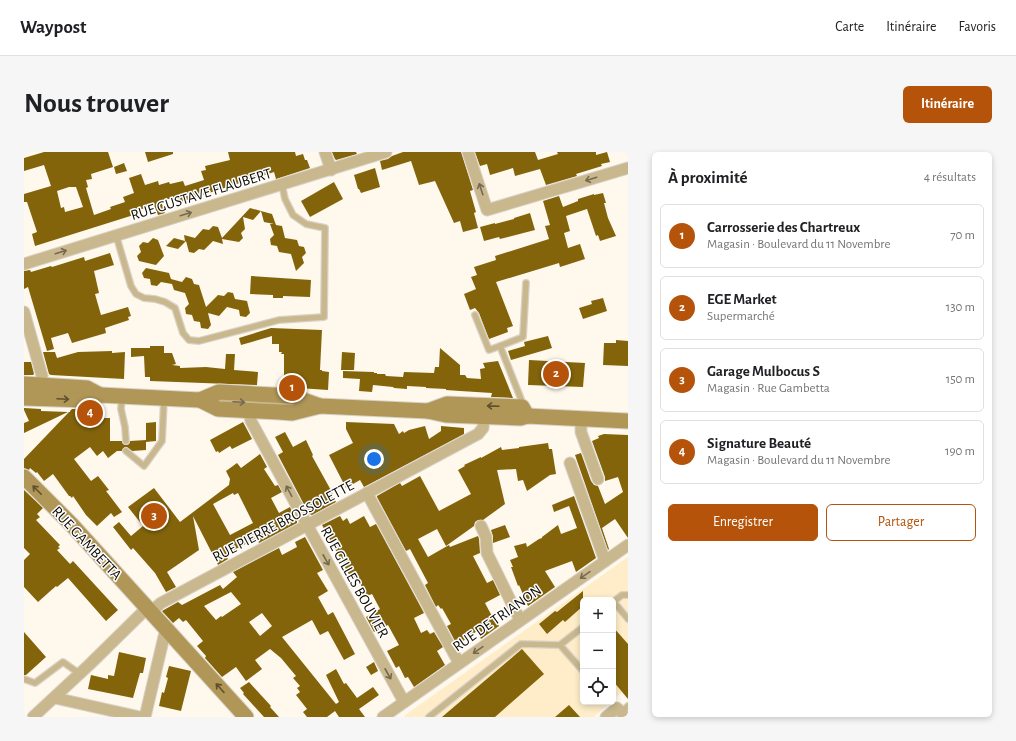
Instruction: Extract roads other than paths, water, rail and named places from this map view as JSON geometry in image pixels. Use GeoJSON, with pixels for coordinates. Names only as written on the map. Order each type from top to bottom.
{"type":"FeatureCollection","features":[{"type":"Feature","properties":{"kind":"main road"},"geometry":{"type":"LineString","coordinates":[[24,384],[87,388],[100,395]]}},
{"type":"Feature","properties":{"kind":"main road"},"geometry":{"type":"LineString","coordinates":[[200,400],[219,392],[292,396],[320,406]]}},
{"type":"Feature","properties":{"kind":"main road"},"geometry":{"type":"LineString","coordinates":[[24,398],[86,400],[100,395],[200,400],[218,409],[292,413],[320,406],[428,411],[446,415],[521,418],[524,411]]}},
{"type":"Feature","properties":{"kind":"main road"},"geometry":{"type":"LineString","coordinates":[[428,411],[447,404],[581,418],[628,421]]}},
{"type":"Feature","properties":{"kind":"main road","name":"RUE GAMBETTA"},"geometry":{"type":"LineString","coordinates":[[24,477],[72,525],[246,717]]}},
{"type":"Feature","properties":{"kind":"street"},"geometry":{"type":"LineString","coordinates":[[325,152],[331,170]]}},
{"type":"Feature","properties":{"kind":"street","name":"RUE GUSTAVE FLAUBERT"},"geometry":{"type":"LineString","coordinates":[[24,264],[386,152]]}},
{"type":"Feature","properties":{"kind":"street"},"geometry":{"type":"LineString","coordinates":[[468,152],[487,210],[628,168]]}},
{"type":"Feature","properties":{"kind":"street"},"geometry":{"type":"LineString","coordinates":[[24,312],[42,376],[41,385]]}},
{"type":"Feature","properties":{"kind":"street","name":"RUE GILLES BOUVIER"},"geometry":{"type":"LineString","coordinates":[[250,411],[251,421],[404,702]]}},
{"type":"Feature","properties":{"kind":"street","name":"RUE PIERRE BROSSOLETTE"},"geometry":{"type":"LineString","coordinates":[[33,717],[55,698],[144,611],[155,608],[161,603],[478,434],[482,428],[484,416]]}},
{"type":"Feature","properties":{"kind":"street"},"geometry":{"type":"LineString","coordinates":[[581,418],[581,432],[598,479]]}},
{"type":"Feature","properties":{"kind":"street"},"geometry":{"type":"LineString","coordinates":[[570,463],[605,561]]}},
{"type":"Feature","properties":{"kind":"street"},"geometry":{"type":"LineString","coordinates":[[367,494],[460,663]]}},
{"type":"Feature","properties":{"kind":"street"},"geometry":{"type":"LineString","coordinates":[[481,526],[486,537],[487,553],[520,620]]}},
{"type":"Feature","properties":{"kind":"street","name":"RUE DE TRIANON"},"geometry":{"type":"LineString","coordinates":[[383,717],[628,545]]}},
{"type":"Feature","properties":{"kind":"street"},"geometry":{"type":"LineString","coordinates":[[145,717],[166,628]]}},
{"type":"Feature","properties":{"kind":"street"},"geometry":{"type":"LineString","coordinates":[[55,698],[140,717]]}},
{"type":"Feature","properties":{"kind":"street"},"geometry":{"type":"LineString","coordinates":[[606,717],[621,709]]}},
{"type":"Feature","properties":{"kind":"lane"},"geometry":{"type":"LineString","coordinates":[[116,235],[131,286],[136,294],[144,298],[165,302],[175,308],[183,333],[189,340],[199,341],[279,320],[324,317],[325,228],[306,224],[293,215],[285,199],[282,185]]}},
{"type":"Feature","properties":{"kind":"lane"},"geometry":{"type":"LineString","coordinates":[[475,315],[489,350],[523,337],[526,283]]}},
{"type":"Feature","properties":{"kind":"lane"},"geometry":{"type":"LineString","coordinates":[[500,346],[522,402],[524,411]]}},
{"type":"Feature","properties":{"kind":"lane"},"geometry":{"type":"LineString","coordinates":[[122,396],[121,409],[126,441]]}},
{"type":"Feature","properties":{"kind":"lane"},"geometry":{"type":"LineString","coordinates":[[126,451],[144,466],[162,441],[164,398]]}},
{"type":"Feature","properties":{"kind":"lane"},"geometry":{"type":"LineString","coordinates":[[616,600],[622,595],[628,595]]}},
{"type":"Feature","properties":{"kind":"lane"},"geometry":{"type":"LineString","coordinates":[[616,605],[628,619]]}},
{"type":"Feature","properties":{"kind":"lane"},"geometry":{"type":"LineString","coordinates":[[429,717],[521,644],[560,645],[580,629]]}},
{"type":"Feature","properties":{"kind":"lane"},"geometry":{"type":"LineString","coordinates":[[560,645],[581,669]]}},
{"type":"Feature","properties":{"kind":"lane"},"geometry":{"type":"LineString","coordinates":[[24,679],[35,682],[63,662],[80,674]]}},
{"type":"Feature","properties":{"kind":"place","name":"EGE Market"},"geometry":{"type":"Point","coordinates":[556,374]}},
{"type":"Feature","properties":{"kind":"place","name":"Carrosserie des Chartreux"},"geometry":{"type":"Point","coordinates":[292,388]}},
{"type":"Feature","properties":{"kind":"place","name":"Signature Beauté"},"geometry":{"type":"Point","coordinates":[90,413]}},
{"type":"Feature","properties":{"kind":"place","name":"Garage Mulbocus S"},"geometry":{"type":"Point","coordinates":[154,516]}}]}
